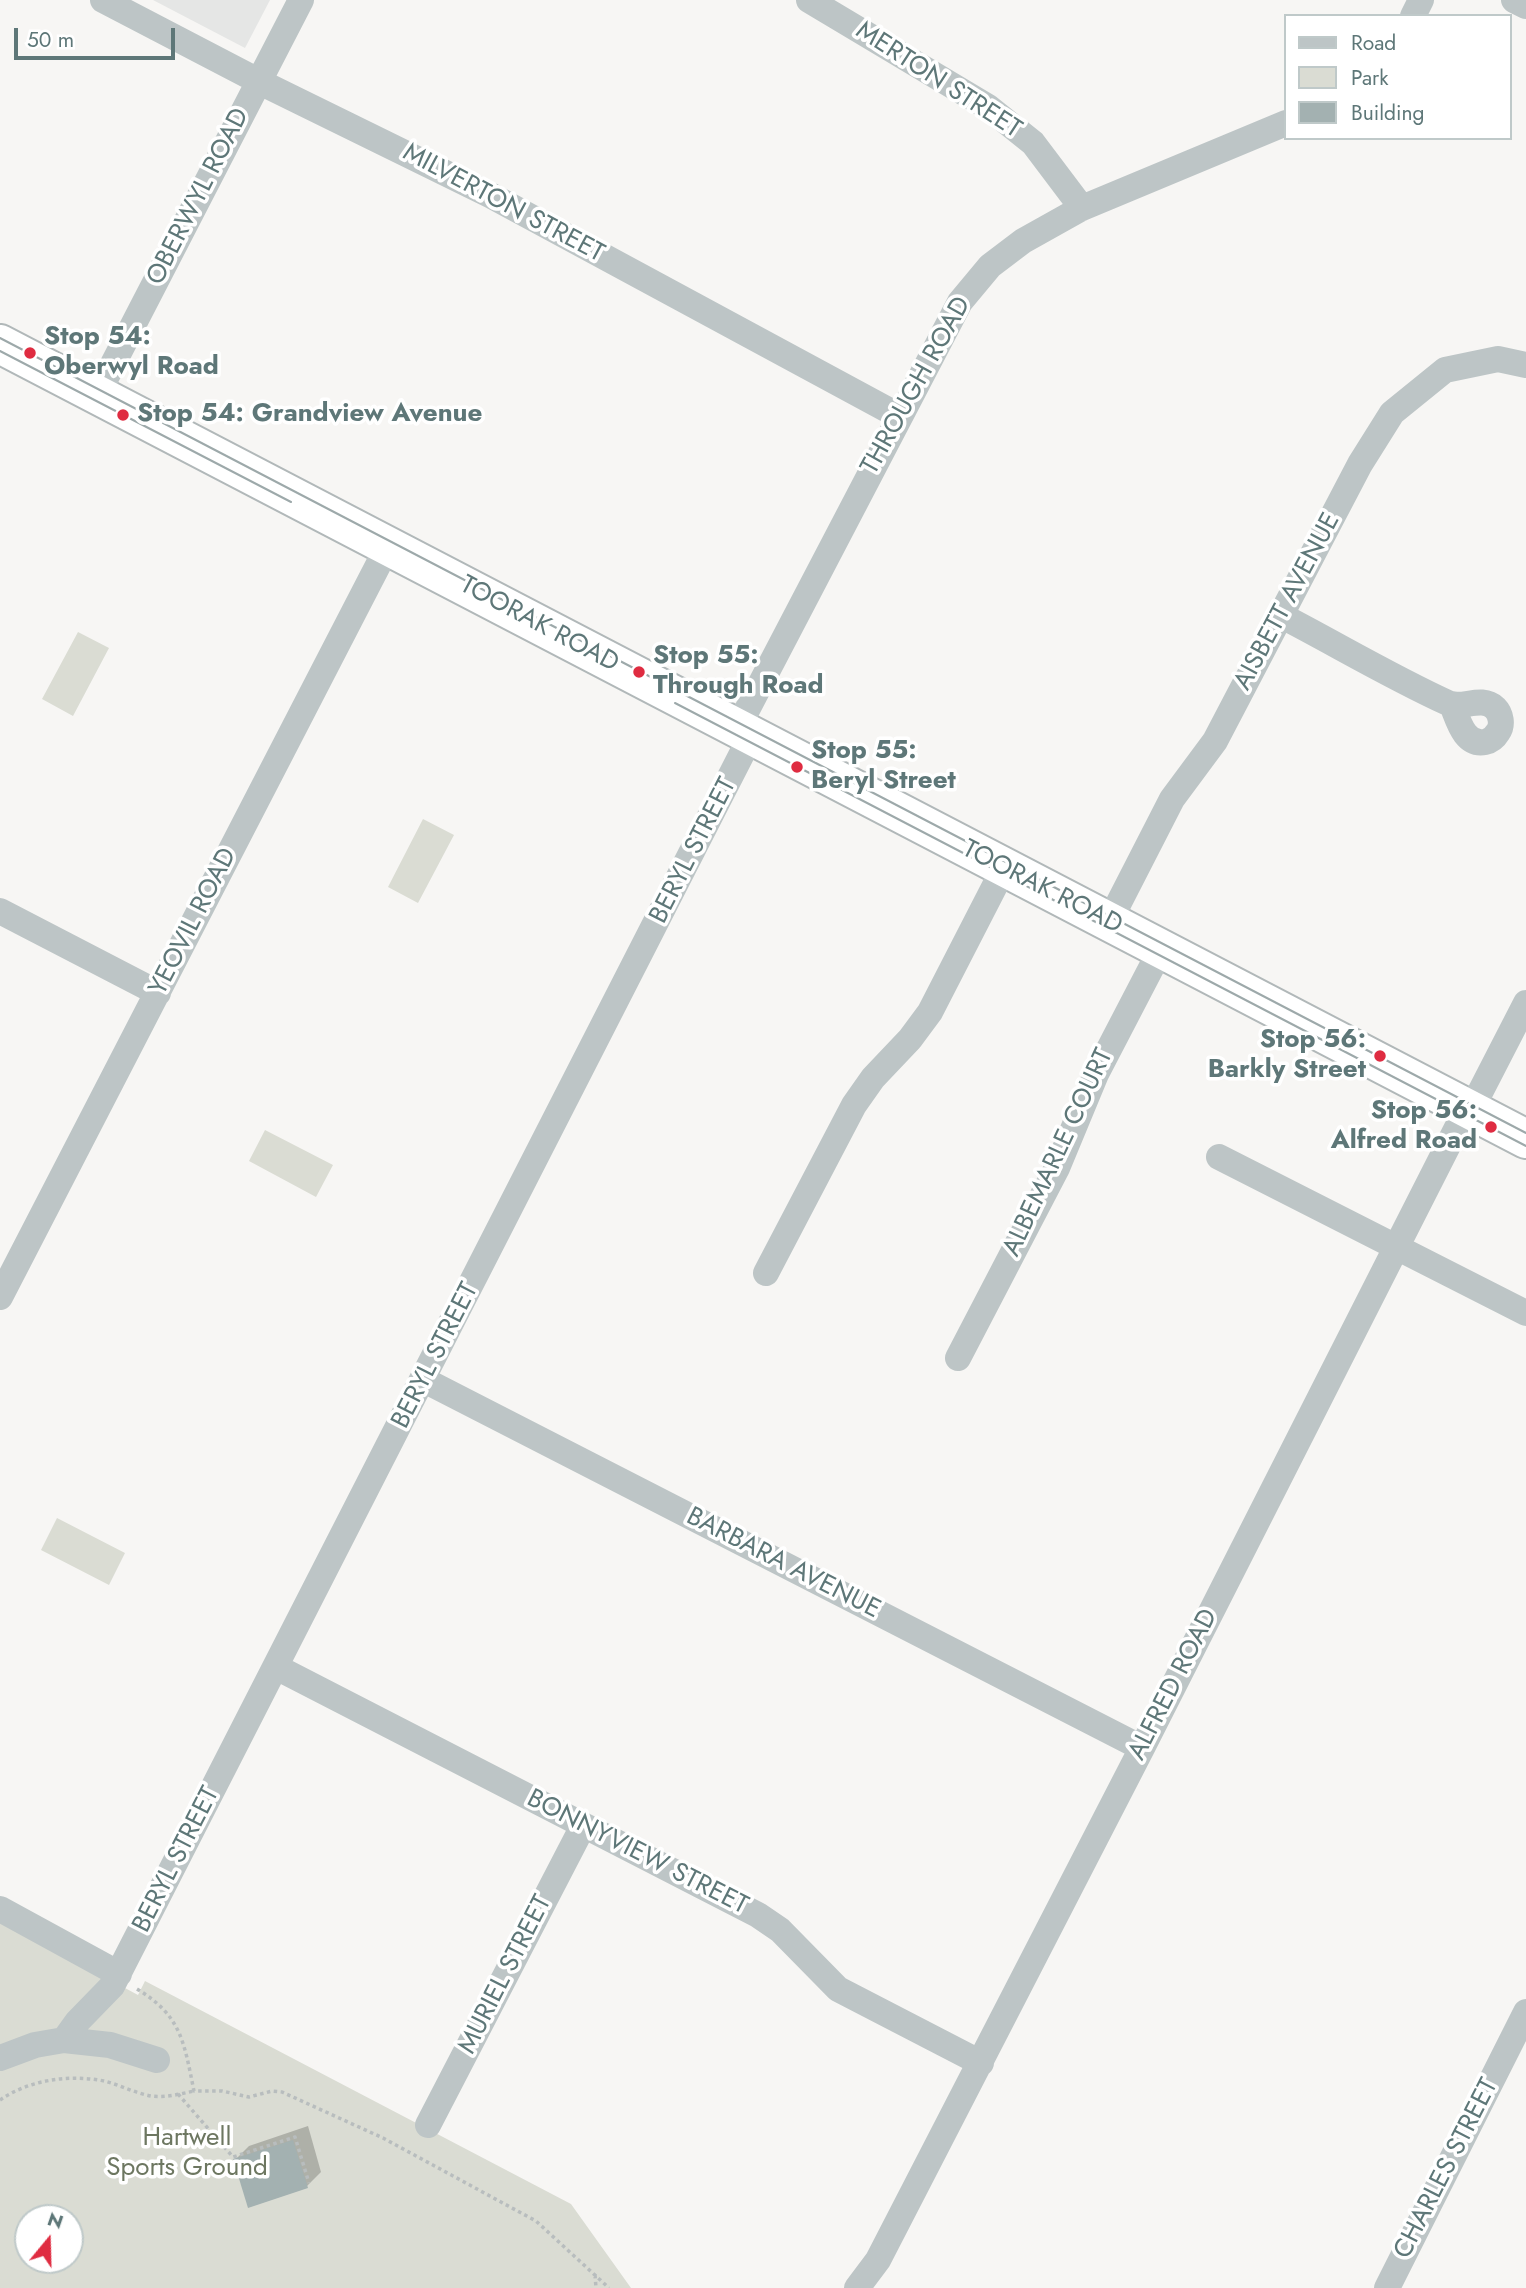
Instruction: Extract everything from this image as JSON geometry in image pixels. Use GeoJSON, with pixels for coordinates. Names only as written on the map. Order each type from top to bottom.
{"type":"FeatureCollection","features":[{"type":"Feature","properties":{"kind":"highway","name":"TOORAK ROAD"},"geometry":{"type":"LineString","coordinates":[[2,350],[97,394],[1526,1139]]}},
{"type":"Feature","properties":{"kind":"street","name":"MILVERTON STREET"},"geometry":{"type":"LineString","coordinates":[[103,0],[258,81],[490,195],[899,416]]}},
{"type":"Feature","properties":{"kind":"street","name":"OBERWYL ROAD"},"geometry":{"type":"LineString","coordinates":[[97,394],[301,0]]}},
{"type":"Feature","properties":{"kind":"street","name":"MERTON STREET"},"geometry":{"type":"LineString","coordinates":[[809,0],[988,107],[1033,144],[1082,208]]}},
{"type":"Feature","properties":{"kind":"street"},"geometry":{"type":"LineString","coordinates":[[1514,0],[1526,6]]}},
{"type":"Feature","properties":{"kind":"street","name":"THROUGH ROAD"},"geometry":{"type":"LineString","coordinates":[[744,732],[899,416],[960,302],[990,266],[1023,241],[1082,208],[1284,124]]}},
{"type":"Feature","properties":{"kind":"street","name":"AISBETT AVENUE"},"geometry":{"type":"LineString","coordinates":[[1109,922],[1172,799],[1215,741],[1360,464],[1392,413],[1445,370],[1498,359],[1526,365]]}},
{"type":"Feature","properties":{"kind":"street","name":"YEOVIL ROAD"},"geometry":{"type":"LineString","coordinates":[[0,1297],[388,546]]}},
{"type":"Feature","properties":{"kind":"street"},"geometry":{"type":"LineString","coordinates":[[1280,615],[1452,705]]}},
{"type":"Feature","properties":{"kind":"street","name":"BERYL STREET"},"geometry":{"type":"LineString","coordinates":[[64,2040],[77,2022],[112,1986],[127,1981],[276,1667],[424,1380],[744,732]]}},
{"type":"Feature","properties":{"kind":"street"},"geometry":{"type":"LineString","coordinates":[[766,1273],[854,1105],[873,1078],[910,1039],[930,1012],[1004,868]]}},
{"type":"Feature","properties":{"kind":"street"},"geometry":{"type":"LineString","coordinates":[[0,911],[158,993]]}},
{"type":"Feature","properties":{"kind":"street","name":"ALBEMARLE COURT"},"geometry":{"type":"LineString","coordinates":[[958,1358],[1057,1168],[1096,1074],[1161,949]]}},
{"type":"Feature","properties":{"kind":"street","name":"ALFRED ROAD"},"geometry":{"type":"LineString","coordinates":[[857,2288],[878,2260],[981,2063],[1397,1247],[1526,1003]]}},
{"type":"Feature","properties":{"kind":"street"},"geometry":{"type":"LineString","coordinates":[[1219,1157],[1526,1313]]}},
{"type":"Feature","properties":{"kind":"street","name":"BARBARA AVENUE"},"geometry":{"type":"LineString","coordinates":[[424,1380],[1142,1748]]}},
{"type":"Feature","properties":{"kind":"street","name":"BONNYVIEW STREET"},"geometry":{"type":"LineString","coordinates":[[276,1667],[770,1922],[838,1989],[981,2063]]}},
{"type":"Feature","properties":{"kind":"street","name":"MURIEL STREET"},"geometry":{"type":"LineString","coordinates":[[428,2125],[583,1826]]}},
{"type":"Feature","properties":{"kind":"street"},"geometry":{"type":"LineString","coordinates":[[0,1909],[127,1981]]}},
{"type":"Feature","properties":{"kind":"street","name":"CHARLES STREET"},"geometry":{"type":"LineString","coordinates":[[1387,2288],[1526,2012]]}},
{"type":"Feature","properties":{"kind":"street"},"geometry":{"type":"LineString","coordinates":[[0,2058],[35,2045],[64,2040],[110,2045],[157,2060]]}},
{"type":"Feature","properties":{"kind":"street","name":"ALFRED ROAD"},"geometry":{"type":"LineString","coordinates":[[873,2288],[878,2260]]}},
{"type":"Feature","properties":{"kind":"path"},"geometry":{"type":"LineString","coordinates":[[127,1981],[162,2006],[177,2026],[194,2091]]}},
{"type":"Feature","properties":{"kind":"path"},"geometry":{"type":"LineString","coordinates":[[0,2100],[37,2083],[72,2079],[105,2081],[152,2096],[222,2091],[249,2097],[272,2091],[282,2092],[383,2138],[536,2221],[609,2288]]}},
{"type":"Feature","properties":{"kind":"path"},"geometry":{"type":"LineString","coordinates":[[178,2094],[233,2157],[295,2137],[309,2183]]}},
{"type":"Feature","properties":{"kind":"path"},"geometry":{"type":"LineString","coordinates":[[595,2275],[596,2288]]}},
{"type":"Feature","properties":{"kind":"shaded area"},"geometry":{"type":"Polygon","coordinates":[[[153,0],[270,0],[245,48],[153,0]]]}},
{"type":"Feature","properties":{"kind":"green space"},"geometry":{"type":"Polygon","coordinates":[[[78,632],[109,648],[73,716],[42,699],[78,632]]]}},
{"type":"Feature","properties":{"kind":"green space"},"geometry":{"type":"Polygon","coordinates":[[[423,819],[454,835],[418,903],[388,887],[423,819]]]}},
{"type":"Feature","properties":{"kind":"green space"},"geometry":{"type":"Polygon","coordinates":[[[265,1130],[333,1165],[316,1197],[249,1161],[265,1130]]]}},
{"type":"Feature","properties":{"kind":"green space"},"geometry":{"type":"Polygon","coordinates":[[[57,1518],[125,1553],[109,1585],[41,1550],[57,1518]]]}},
{"type":"Feature","properties":{"kind":"green space","name":"Hartwell Sports Ground"},"geometry":{"type":"Polygon","coordinates":[[[0,1921],[138,1995],[145,1981],[571,2204],[631,2288],[0,2288],[0,1921]]]}},
{"type":"Feature","properties":{"kind":"building"},"geometry":{"type":"Polygon","coordinates":[[[293,2140],[308,2188],[248,2208],[233,2159],[293,2140]]]}},
{"type":"Feature","properties":{"kind":"tram line"},"geometry":{"type":"LineString","coordinates":[[0,338],[1526,1133]]}},
{"type":"Feature","properties":{"kind":"tram line"},"geometry":{"type":"LineString","coordinates":[[0,351],[291,502]]}},
{"type":"Feature","properties":{"kind":"tram line"},"geometry":{"type":"LineString","coordinates":[[675,703],[1526,1146]]}},
{"type":"Feature","properties":{"kind":"place","name":"Stop 54: Oberwyl Road"},"geometry":{"type":"Point","coordinates":[30,353]}},
{"type":"Feature","properties":{"kind":"place","name":"Stop 54: Grandview Avenue"},"geometry":{"type":"Point","coordinates":[123,415]}},
{"type":"Feature","properties":{"kind":"place","name":"Stop 55: Through Road"},"geometry":{"type":"Point","coordinates":[639,672]}},
{"type":"Feature","properties":{"kind":"place","name":"Stop 55: Beryl Street"},"geometry":{"type":"Point","coordinates":[797,767]}},
{"type":"Feature","properties":{"kind":"place","name":"Stop 56: Barkly Street"},"geometry":{"type":"Point","coordinates":[1380,1056]}},
{"type":"Feature","properties":{"kind":"place","name":"Stop 56: Alfred Road"},"geometry":{"type":"Point","coordinates":[1491,1127]}}]}
